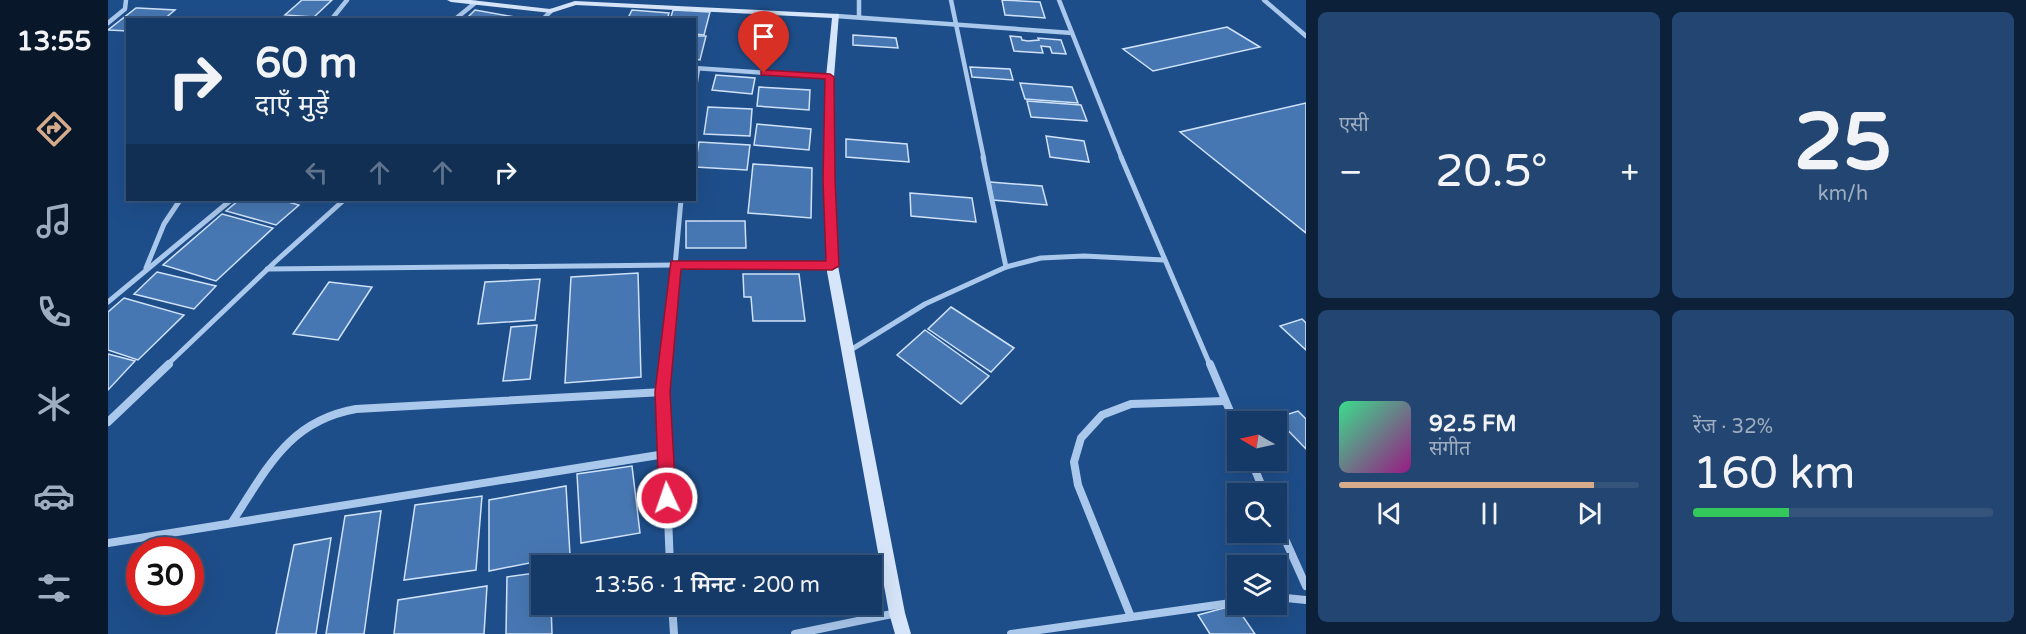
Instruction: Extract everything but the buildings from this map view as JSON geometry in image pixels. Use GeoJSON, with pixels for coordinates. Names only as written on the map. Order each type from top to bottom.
{"type":"FeatureCollection","features":[{"type":"Feature","properties":{"kind":"street"},"geometry":{"type":"LineString","coordinates":[[108,23],[125,9],[126,0]]}},
{"type":"Feature","properties":{"kind":"street"},"geometry":{"type":"LineString","coordinates":[[333,18],[347,0]]}},
{"type":"Feature","properties":{"kind":"street"},"geometry":{"type":"LineString","coordinates":[[451,0],[551,11],[575,3],[859,17],[1072,33]]}},
{"type":"Feature","properties":{"kind":"street"},"geometry":{"type":"LineString","coordinates":[[859,0],[859,17]]}},
{"type":"Feature","properties":{"kind":"street"},"geometry":{"type":"LineString","coordinates":[[951,0],[954,24],[1006,267]]}},
{"type":"Feature","properties":{"kind":"street"},"geometry":{"type":"LineString","coordinates":[[1059,0],[1102,112],[1229,411]]}},
{"type":"Feature","properties":{"kind":"street"},"geometry":{"type":"LineString","coordinates":[[1264,0],[1306,36]]}},
{"type":"Feature","properties":{"kind":"street"},"geometry":{"type":"LineString","coordinates":[[456,18],[475,3]]}},
{"type":"Feature","properties":{"kind":"street"},"geometry":{"type":"LineString","coordinates":[[544,18],[551,11]]}},
{"type":"Feature","properties":{"kind":"street"},"geometry":{"type":"LineString","coordinates":[[836,16],[830,77],[829,180],[832,266],[897,613],[903,634]]}},
{"type":"Feature","properties":{"kind":"street"},"geometry":{"type":"LineString","coordinates":[[696,68],[830,77]]}},
{"type":"Feature","properties":{"kind":"street"},"geometry":{"type":"LineString","coordinates":[[146,268],[164,224],[179,201]]}},
{"type":"Feature","properties":{"kind":"street"},"geometry":{"type":"LineString","coordinates":[[108,302],[146,268],[230,201]]}},
{"type":"Feature","properties":{"kind":"street"},"geometry":{"type":"LineString","coordinates":[[108,422],[267,269],[343,201]]}},
{"type":"Feature","properties":{"kind":"street"},"geometry":{"type":"LineString","coordinates":[[670,555],[663,392],[681,201]]}},
{"type":"Feature","properties":{"kind":"street"},"geometry":{"type":"LineString","coordinates":[[849,352],[925,304],[1006,267],[1041,258],[1084,256],[1164,260]]}},
{"type":"Feature","properties":{"kind":"street"},"geometry":{"type":"LineString","coordinates":[[267,269],[675,265],[832,266]]}},
{"type":"Feature","properties":{"kind":"street"},"geometry":{"type":"LineString","coordinates":[[232,522],[272,461],[295,434],[322,417],[356,409],[663,392]]}},
{"type":"Feature","properties":{"kind":"street"},"geometry":{"type":"LineString","coordinates":[[1131,617],[1078,485],[1074,462],[1081,438],[1102,415],[1131,404],[1225,401]]}},
{"type":"Feature","properties":{"kind":"street"},"geometry":{"type":"LineString","coordinates":[[108,543],[665,453]]}},
{"type":"Feature","properties":{"kind":"street"},"geometry":{"type":"LineString","coordinates":[[1287,543],[1306,586]]}},
{"type":"Feature","properties":{"kind":"street"},"geometry":{"type":"LineString","coordinates":[[1287,598],[1306,600]]}},
{"type":"Feature","properties":{"kind":"street"},"geometry":{"type":"LineString","coordinates":[[1011,634],[1227,604]]}},
{"type":"Feature","properties":{"kind":"street"},"geometry":{"type":"LineString","coordinates":[[795,634],[897,613]]}},
{"type":"Feature","properties":{"kind":"street"},"geometry":{"type":"LineString","coordinates":[[673,615],[674,634]]}},
{"type":"Feature","properties":{"kind":"route"},"geometry":{"type":"LineString","coordinates":[[667,498],[663,392],[675,265],[832,266],[829,180],[830,77],[764,73]]}}]}
